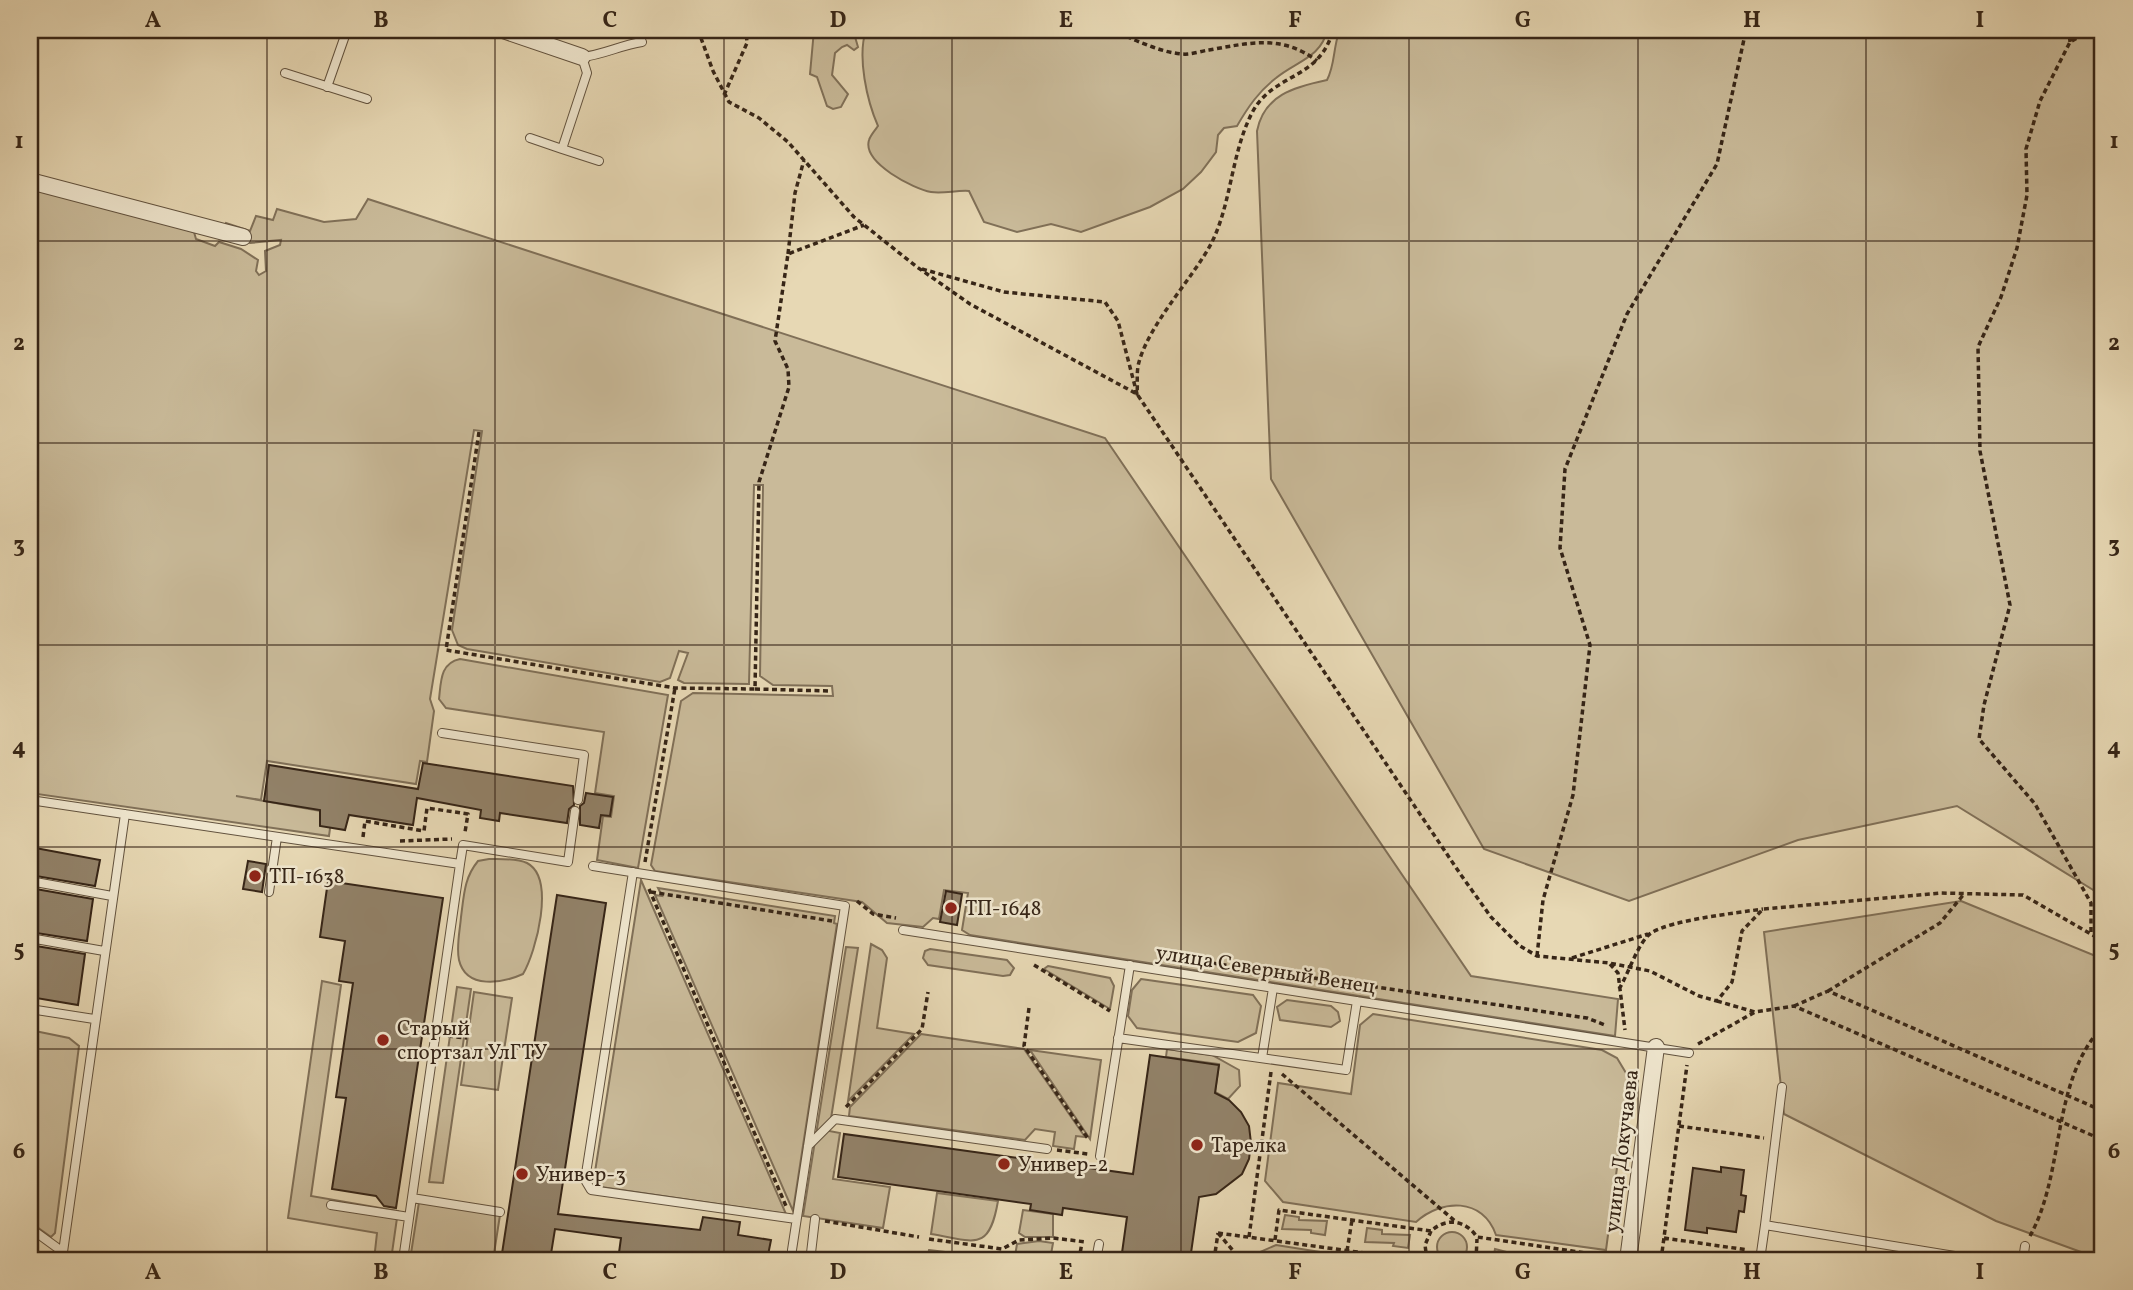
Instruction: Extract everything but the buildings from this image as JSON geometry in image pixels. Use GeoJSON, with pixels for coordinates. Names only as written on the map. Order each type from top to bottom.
{"type":"FeatureCollection","features":[{"type":"Feature","properties":{"kind":"street"},"geometry":{"type":"LineString","coordinates":[[503,30],[582,57]]}},
{"type":"Feature","properties":{"kind":"street"},"geometry":{"type":"LineString","coordinates":[[30,181],[243,237]]}},
{"type":"Feature","properties":{"kind":"street","name":"улица Докучаева"},"geometry":{"type":"LineString","coordinates":[[1628,1260],[1656,1047]]}},
{"type":"Feature","properties":{"kind":"lane"},"geometry":{"type":"LineString","coordinates":[[327,87],[347,30]]}},
{"type":"Feature","properties":{"kind":"lane"},"geometry":{"type":"LineString","coordinates":[[562,149],[587,73],[582,57],[599,55],[621,45],[642,42]]}},
{"type":"Feature","properties":{"kind":"lane"},"geometry":{"type":"LineString","coordinates":[[285,74],[367,99]]}},
{"type":"Feature","properties":{"kind":"lane"},"geometry":{"type":"LineString","coordinates":[[530,138],[599,161]]}},
{"type":"Feature","properties":{"kind":"lane"},"geometry":{"type":"LineString","coordinates":[[442,733],[584,755],[578,800]]}},
{"type":"Feature","properties":{"kind":"lane"},"geometry":{"type":"LineString","coordinates":[[30,800],[460,864]]}},
{"type":"Feature","properties":{"kind":"lane"},"geometry":{"type":"LineString","coordinates":[[403,1260],[463,845],[568,862],[575,811]]}},
{"type":"Feature","properties":{"kind":"lane"},"geometry":{"type":"LineString","coordinates":[[64,1256],[94,1019],[125,814]]}},
{"type":"Feature","properties":{"kind":"lane"},"geometry":{"type":"LineString","coordinates":[[269,892],[277,837]]}},
{"type":"Feature","properties":{"kind":"lane"},"geometry":{"type":"LineString","coordinates":[[593,866],[845,906],[791,1256]]}},
{"type":"Feature","properties":{"kind":"lane"},"geometry":{"type":"LineString","coordinates":[[633,872],[585,1180],[591,1190],[796,1219]]}},
{"type":"Feature","properties":{"kind":"lane"},"geometry":{"type":"LineString","coordinates":[[30,881],[112,896]]}},
{"type":"Feature","properties":{"kind":"lane","name":"улица Северный Венец"},"geometry":{"type":"LineString","coordinates":[[903,930],[1689,1053]]}},
{"type":"Feature","properties":{"kind":"lane"},"geometry":{"type":"LineString","coordinates":[[30,939],[104,951]]}},
{"type":"Feature","properties":{"kind":"lane"},"geometry":{"type":"LineString","coordinates":[[1100,1156],[1130,965]]}},
{"type":"Feature","properties":{"kind":"lane"},"geometry":{"type":"LineString","coordinates":[[1262,1058],[1273,988]]}},
{"type":"Feature","properties":{"kind":"lane"},"geometry":{"type":"LineString","coordinates":[[1118,1038],[1346,1070],[1357,1001]]}},
{"type":"Feature","properties":{"kind":"lane"},"geometry":{"type":"LineString","coordinates":[[30,1009],[94,1019]]}},
{"type":"Feature","properties":{"kind":"lane"},"geometry":{"type":"LineString","coordinates":[[1761,1256],[1782,1087]]}},
{"type":"Feature","properties":{"kind":"lane"},"geometry":{"type":"LineString","coordinates":[[808,1146],[835,1118],[1048,1149]]}},
{"type":"Feature","properties":{"kind":"lane"},"geometry":{"type":"LineString","coordinates":[[412,1198],[500,1212]]}},
{"type":"Feature","properties":{"kind":"lane"},"geometry":{"type":"LineString","coordinates":[[331,1205],[409,1217]]}},
{"type":"Feature","properties":{"kind":"lane"},"geometry":{"type":"LineString","coordinates":[[811,1253],[815,1219]]}},
{"type":"Feature","properties":{"kind":"lane"},"geometry":{"type":"LineString","coordinates":[[1765,1225],[1979,1260]]}},
{"type":"Feature","properties":{"kind":"lane"},"geometry":{"type":"LineString","coordinates":[[30,1228],[64,1256]]}},
{"type":"Feature","properties":{"kind":"lane"},"geometry":{"type":"LineString","coordinates":[[1096,1260],[1098,1244]]}},
{"type":"Feature","properties":{"kind":"lane"},"geometry":{"type":"LineString","coordinates":[[2022,1260],[2025,1246]]}},
{"type":"Feature","properties":{"kind":"path"},"geometry":{"type":"LineString","coordinates":[[698,30],[724,95],[736,107],[759,118],[804,160],[865,225],[917,267],[970,304],[1137,394]]}},
{"type":"Feature","properties":{"kind":"path"},"geometry":{"type":"LineString","coordinates":[[724,95],[747,43],[746,30]]}},
{"type":"Feature","properties":{"kind":"path"},"geometry":{"type":"LineString","coordinates":[[1111,30],[1156,48],[1184,54],[1261,41],[1282,43],[1303,50],[1317,61]]}},
{"type":"Feature","properties":{"kind":"path"},"geometry":{"type":"LineString","coordinates":[[1137,394],[1139,362],[1179,289],[1210,246],[1221,220],[1253,112],[1277,87],[1317,61],[1325,51],[1332,30]]}},
{"type":"Feature","properties":{"kind":"path"},"geometry":{"type":"LineString","coordinates":[[1537,956],[1543,900],[1573,795],[1590,645],[1560,548],[1565,469],[1627,314],[1717,164],[1747,38],[1746,30]]}},
{"type":"Feature","properties":{"kind":"path"},"geometry":{"type":"LineString","coordinates":[[2069,30],[2070,42],[2040,101],[2026,149],[2027,195],[2017,248],[2001,297],[1978,347],[1979,451],[2010,605],[1984,705],[1979,739],[2035,804],[2091,903],[2091,934]]}},
{"type":"Feature","properties":{"kind":"path"},"geometry":{"type":"LineString","coordinates":[[2070,42],[2091,30]]}},
{"type":"Feature","properties":{"kind":"path"},"geometry":{"type":"LineString","coordinates":[[755,690],[759,482],[789,387],[788,369],[775,341],[795,193],[804,160]]}},
{"type":"Feature","properties":{"kind":"path"},"geometry":{"type":"LineString","coordinates":[[788,254],[865,225]]}},
{"type":"Feature","properties":{"kind":"path"},"geometry":{"type":"LineString","coordinates":[[917,267],[1004,292],[1105,302],[1118,321],[1137,394],[1461,875],[1492,917],[1520,946],[1537,956],[1609,962],[1670,978],[1699,996],[1755,1012]]}},
{"type":"Feature","properties":{"kind":"path"},"geometry":{"type":"LineString","coordinates":[[479,432],[446,650],[675,688],[829,691]]}},
{"type":"Feature","properties":{"kind":"path"},"geometry":{"type":"LineString","coordinates":[[642,874],[675,688]]}},
{"type":"Feature","properties":{"kind":"path"},"geometry":{"type":"LineString","coordinates":[[361,850],[365,821],[424,831],[427,808],[468,814],[464,839],[387,841]]}},
{"type":"Feature","properties":{"kind":"path"},"geometry":{"type":"LineString","coordinates":[[796,1219],[788,1212],[650,892],[843,922]]}},
{"type":"Feature","properties":{"kind":"path"},"geometry":{"type":"LineString","coordinates":[[1570,959],[1684,922],[1763,909],[1964,894],[2022,895],[2103,941]]}},
{"type":"Feature","properties":{"kind":"path"},"geometry":{"type":"LineString","coordinates":[[1661,1260],[1689,1049],[1755,1012],[1794,1006],[1828,991],[1940,923],[1964,894]]}},
{"type":"Feature","properties":{"kind":"path"},"geometry":{"type":"LineString","coordinates":[[854,901],[862,902],[873,914],[898,919]]}},
{"type":"Feature","properties":{"kind":"path"},"geometry":{"type":"LineString","coordinates":[[1717,1001],[1732,982],[1742,931],[1763,909]]}},
{"type":"Feature","properties":{"kind":"path"},"geometry":{"type":"LineString","coordinates":[[1619,989],[1633,968],[1636,953],[1650,933]]}},
{"type":"Feature","properties":{"kind":"path"},"geometry":{"type":"LineString","coordinates":[[1159,955],[1587,1018],[1612,1030],[1612,1041]]}},
{"type":"Feature","properties":{"kind":"path"},"geometry":{"type":"LineString","coordinates":[[1609,962],[1618,973],[1626,1019],[1624,1042]]}},
{"type":"Feature","properties":{"kind":"path"},"geometry":{"type":"LineString","coordinates":[[1034,965],[1121,1018]]}},
{"type":"Feature","properties":{"kind":"path"},"geometry":{"type":"LineString","coordinates":[[1828,991],[2103,1111]]}},
{"type":"Feature","properties":{"kind":"path"},"geometry":{"type":"LineString","coordinates":[[835,1118],[922,1030],[928,992]]}},
{"type":"Feature","properties":{"kind":"path"},"geometry":{"type":"LineString","coordinates":[[1794,1006],[2103,1140]]}},
{"type":"Feature","properties":{"kind":"path"},"geometry":{"type":"LineString","coordinates":[[1029,1008],[1024,1046],[1100,1156]]}},
{"type":"Feature","properties":{"kind":"path"},"geometry":{"type":"LineString","coordinates":[[2025,1246],[2041,1216],[2061,1121],[2083,1053],[2103,1026]]}},
{"type":"Feature","properties":{"kind":"path"},"geometry":{"type":"LineString","coordinates":[[436,1034],[467,1038]]}},
{"type":"Feature","properties":{"kind":"path"},"geometry":{"type":"LineString","coordinates":[[1249,1237],[1272,1066],[1457,1222],[1472,1230],[1479,1246],[1476,1260]]}},
{"type":"Feature","properties":{"kind":"path"},"geometry":{"type":"LineString","coordinates":[[1679,1126],[1776,1140]]}},
{"type":"Feature","properties":{"kind":"path"},"geometry":{"type":"LineString","coordinates":[[1048,1149],[1100,1156]]}},
{"type":"Feature","properties":{"kind":"path"},"geometry":{"type":"LineString","coordinates":[[1275,1240],[1279,1210],[1432,1231]]}},
{"type":"Feature","properties":{"kind":"path"},"geometry":{"type":"LineString","coordinates":[[815,1219],[919,1237]]}},
{"type":"Feature","properties":{"kind":"path"},"geometry":{"type":"LineString","coordinates":[[1347,1251],[1352,1220]]}},
{"type":"Feature","properties":{"kind":"path"},"geometry":{"type":"LineString","coordinates":[[1427,1260],[1425,1245],[1432,1231],[1440,1224],[1457,1222]]}},
{"type":"Feature","properties":{"kind":"path"},"geometry":{"type":"LineString","coordinates":[[1218,1233],[1416,1260]]}},
{"type":"Feature","properties":{"kind":"path"},"geometry":{"type":"LineString","coordinates":[[1214,1260],[1218,1233]]}},
{"type":"Feature","properties":{"kind":"path"},"geometry":{"type":"LineString","coordinates":[[1218,1233],[1241,1260]]}},
{"type":"Feature","properties":{"kind":"path"},"geometry":{"type":"LineString","coordinates":[[1477,1237],[1628,1260]]}},
{"type":"Feature","properties":{"kind":"path"},"geometry":{"type":"LineString","coordinates":[[929,1239],[1002,1249],[1019,1240],[1053,1238],[1098,1244]]}},
{"type":"Feature","properties":{"kind":"path"},"geometry":{"type":"LineString","coordinates":[[1664,1238],[1761,1256]]}},
{"type":"Feature","properties":{"kind":"path"},"geometry":{"type":"LineString","coordinates":[[1079,1260],[1082,1242]]}},
{"type":"Feature","properties":{"kind":"path"},"geometry":{"type":"LineString","coordinates":[[1571,1260],[1572,1250]]}},
{"type":"Feature","properties":{"kind":"shaded area"},"geometry":{"type":"Polygon","coordinates":[[[814,30],[853,30],[858,47],[854,50],[847,45],[835,53],[832,75],[848,94],[841,107],[833,109],[827,106],[817,77],[810,74],[814,30]]]}},
{"type":"Feature","properties":{"kind":"shaded area"},"geometry":{"type":"Polygon","coordinates":[[[866,30],[1327,30],[1320,47],[1314,53],[1283,72],[1264,88],[1237,126],[1224,128],[1218,135],[1216,152],[1201,172],[1183,189],[1150,207],[1081,232],[1051,224],[1017,232],[984,222],[969,191],[923,190],[891,174],[873,157],[869,140],[878,126],[864,79],[863,41],[866,30]]]}},
{"type":"Feature","properties":{"kind":"shaded area"},"geometry":{"type":"Polygon","coordinates":[[[2103,30],[2103,896],[1957,806],[1798,840],[1629,901],[1484,849],[1271,479],[1257,131],[1266,109],[1282,95],[1327,80],[1339,32],[2103,30]]]}},
{"type":"Feature","properties":{"kind":"shaded area"},"geometry":{"type":"Polygon","coordinates":[[[30,184],[194,232],[196,239],[215,246],[219,242],[241,249],[258,260],[256,271],[259,275],[266,271],[265,251],[280,245],[281,240],[250,243],[222,235],[226,223],[250,231],[256,216],[273,220],[277,209],[324,222],[356,219],[368,199],[1105,438],[1471,976],[1618,999],[1615,1036],[970,935],[962,930],[968,893],[944,890],[939,919],[933,918],[923,927],[887,923],[862,902],[655,871],[651,865],[681,701],[693,693],[833,696],[832,686],[773,685],[760,676],[763,485],[754,485],[749,684],[684,683],[678,680],[688,653],[679,651],[670,678],[660,682],[467,649],[458,645],[452,630],[482,431],[474,430],[430,699],[434,711],[427,762],[420,761],[416,784],[267,761],[261,800],[236,796],[332,813],[329,836],[30,793],[30,184]]]}},
{"type":"Feature","properties":{"kind":"shaded area"},"geometry":{"type":"Polygon","coordinates":[[[460,659],[668,695],[638,868],[597,860],[603,816],[611,817],[614,796],[595,793],[604,732],[446,708],[439,699],[443,674],[453,661],[460,659]]]}},
{"type":"Feature","properties":{"kind":"shaded area"},"geometry":{"type":"Polygon","coordinates":[[[489,859],[527,863],[536,871],[542,899],[538,933],[523,974],[506,980],[486,982],[469,976],[463,970],[459,960],[458,938],[467,880],[478,861],[489,859]]]}},
{"type":"Feature","properties":{"kind":"shaded area"},"geometry":{"type":"Polygon","coordinates":[[[641,880],[786,1214],[601,1187],[594,1178],[641,880]]]}},
{"type":"Feature","properties":{"kind":"shaded area"},"geometry":{"type":"Polygon","coordinates":[[[658,888],[835,916],[834,923],[837,924],[793,1211],[655,895],[662,896],[658,888]]]}},
{"type":"Feature","properties":{"kind":"shaded area"},"geometry":{"type":"Polygon","coordinates":[[[1961,901],[2103,959],[2103,1260],[1996,1221],[1784,1114],[1764,932],[1961,901]]]}},
{"type":"Feature","properties":{"kind":"shaded area"},"geometry":{"type":"Polygon","coordinates":[[[871,944],[882,950],[887,958],[877,1028],[914,1034],[848,1101],[871,944]]]}},
{"type":"Feature","properties":{"kind":"shaded area"},"geometry":{"type":"Polygon","coordinates":[[[846,947],[858,948],[829,1131],[840,1133],[833,1179],[890,1187],[883,1228],[803,1216],[846,947]]]}},
{"type":"Feature","properties":{"kind":"shaded area"},"geometry":{"type":"Polygon","coordinates":[[[930,949],[1007,960],[1014,968],[1010,975],[1003,976],[928,965],[923,958],[925,951],[930,949]]]}},
{"type":"Feature","properties":{"kind":"shaded area"},"geometry":{"type":"Polygon","coordinates":[[[1048,966],[1110,978],[1114,986],[1110,1009],[1044,969],[1048,966]]]}},
{"type":"Feature","properties":{"kind":"shaded area"},"geometry":{"type":"Polygon","coordinates":[[[1141,979],[1253,995],[1261,1006],[1256,1033],[1238,1042],[1137,1028],[1128,1016],[1132,990],[1141,979]]]}},
{"type":"Feature","properties":{"kind":"shaded area"},"geometry":{"type":"Polygon","coordinates":[[[322,981],[341,985],[311,1196],[398,1211],[391,1260],[374,1260],[377,1233],[288,1218],[322,981]]]}},
{"type":"Feature","properties":{"kind":"shaded area"},"geometry":{"type":"Polygon","coordinates":[[[457,987],[471,989],[443,1183],[429,1182],[457,987]]]}},
{"type":"Feature","properties":{"kind":"shaded area"},"geometry":{"type":"Polygon","coordinates":[[[474,992],[512,998],[498,1090],[461,1085],[474,992]]]}},
{"type":"Feature","properties":{"kind":"shaded area"},"geometry":{"type":"Polygon","coordinates":[[[1287,1000],[1331,1006],[1338,1012],[1340,1021],[1331,1027],[1280,1020],[1277,1007],[1287,1000]]]}},
{"type":"Feature","properties":{"kind":"shaded area"},"geometry":{"type":"Polygon","coordinates":[[[1373,1014],[1602,1050],[1617,1058],[1629,1078],[1606,1250],[1496,1235],[1482,1214],[1472,1208],[1460,1206],[1437,1209],[1416,1222],[1283,1202],[1265,1181],[1278,1083],[1351,1094],[1360,1025],[1373,1014]]]}},
{"type":"Feature","properties":{"kind":"shaded area"},"geometry":{"type":"Polygon","coordinates":[[[30,1030],[69,1038],[79,1046],[55,1233],[51,1237],[30,1222],[30,1030]]]}},
{"type":"Feature","properties":{"kind":"shaded area"},"geometry":{"type":"Polygon","coordinates":[[[921,1034],[1024,1049],[1085,1137],[1076,1136],[1074,1149],[1053,1146],[1055,1132],[1035,1129],[1025,1140],[849,1116],[850,1107],[921,1034]]]}},
{"type":"Feature","properties":{"kind":"shaded area"},"geometry":{"type":"Polygon","coordinates":[[[1167,1049],[1212,1055],[1239,1070],[1240,1086],[1228,1099],[1215,1092],[1219,1064],[1166,1057],[1167,1049]]]}},
{"type":"Feature","properties":{"kind":"shaded area"},"geometry":{"type":"Polygon","coordinates":[[[1030,1050],[1101,1060],[1090,1139],[1030,1050]]]}},
{"type":"Feature","properties":{"kind":"shaded area"},"geometry":{"type":"Polygon","coordinates":[[[937,1193],[998,1201],[990,1229],[978,1240],[931,1234],[937,1193]]]}},
{"type":"Feature","properties":{"kind":"shaded area"},"geometry":{"type":"Polygon","coordinates":[[[419,1202],[500,1215],[493,1260],[410,1260],[419,1202]]]}},
{"type":"Feature","properties":{"kind":"shaded area"},"geometry":{"type":"Polygon","coordinates":[[[1023,1210],[1053,1214],[1053,1237],[1025,1237],[1019,1233],[1023,1210]]]}},
{"type":"Feature","properties":{"kind":"shaded area"},"geometry":{"type":"Polygon","coordinates":[[[1285,1215],[1299,1217],[1299,1220],[1327,1221],[1325,1235],[1311,1233],[1311,1230],[1282,1229],[1285,1215]]]}},
{"type":"Feature","properties":{"kind":"shaded area"},"geometry":{"type":"Polygon","coordinates":[[[1367,1228],[1382,1230],[1382,1234],[1410,1235],[1408,1248],[1393,1246],[1394,1243],[1365,1242],[1367,1228]]]}},
{"type":"Feature","properties":{"kind":"shaded area"},"geometry":{"type":"Polygon","coordinates":[[[1452,1232],[1463,1236],[1467,1247],[1463,1258],[1452,1262],[1441,1258],[1437,1247],[1441,1236],[1452,1232]]]}},
{"type":"Feature","properties":{"kind":"shaded area"},"geometry":{"type":"Polygon","coordinates":[[[1039,1241],[1053,1243],[1050,1260],[1004,1260],[1005,1255],[1015,1256],[1017,1244],[1039,1241]]]}},
{"type":"Feature","properties":{"kind":"shaded area"},"geometry":{"type":"Polygon","coordinates":[[[1276,1245],[1371,1260],[1250,1260],[1251,1256],[1276,1245]]]}},
{"type":"Feature","properties":{"kind":"shaded area"},"geometry":{"type":"Polygon","coordinates":[[[1495,1249],[1522,1256],[1523,1253],[1537,1255],[1537,1260],[1493,1260],[1495,1249]]]}},
{"type":"Feature","properties":{"kind":"shaded area"},"geometry":{"type":"Polygon","coordinates":[[[929,1250],[978,1256],[989,1260],[927,1260],[929,1250]]]}},
{"type":"Feature","properties":{"kind":"place","name":"ТП-1638"},"geometry":{"type":"Point","coordinates":[255,876]}},
{"type":"Feature","properties":{"kind":"place","name":"ТП-1648"},"geometry":{"type":"Point","coordinates":[951,908]}},
{"type":"Feature","properties":{"kind":"place","name":"Старый спортзал УлГТУ"},"geometry":{"type":"Point","coordinates":[383,1040]}},
{"type":"Feature","properties":{"kind":"place","name":"Тарелка"},"geometry":{"type":"Point","coordinates":[1197,1145]}},
{"type":"Feature","properties":{"kind":"place","name":"Универ-2"},"geometry":{"type":"Point","coordinates":[1004,1164]}},
{"type":"Feature","properties":{"kind":"place","name":"Универ-3"},"geometry":{"type":"Point","coordinates":[522,1174]}}]}
